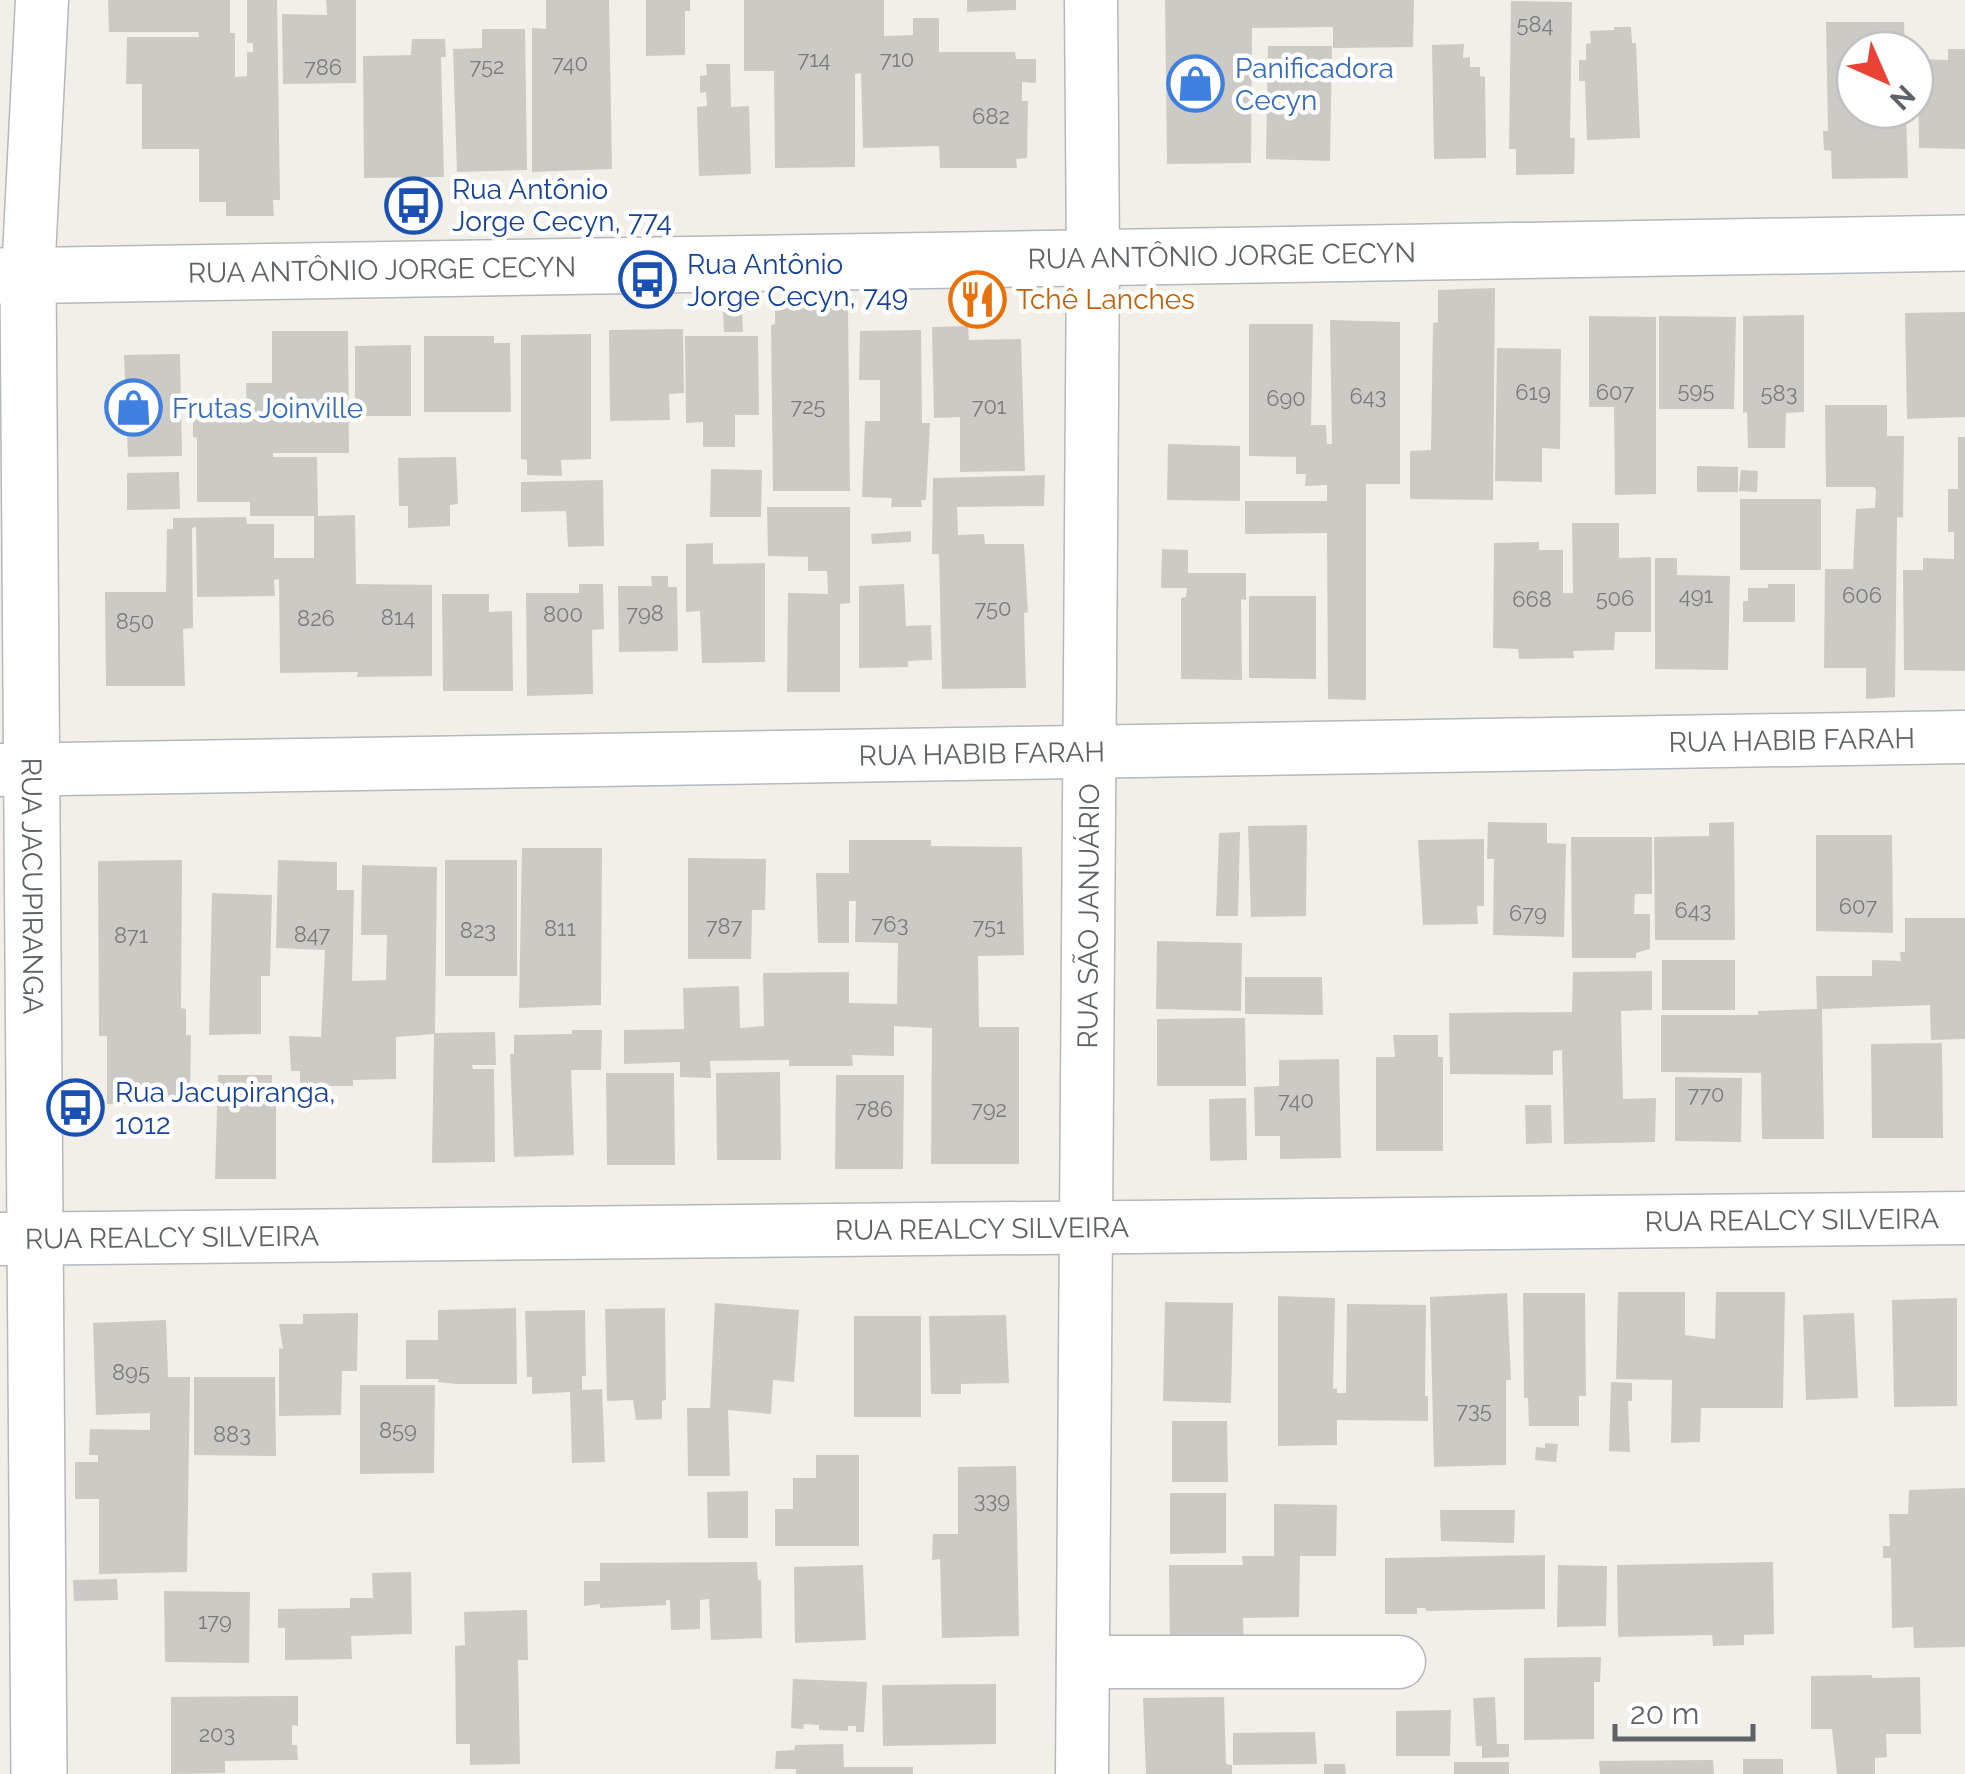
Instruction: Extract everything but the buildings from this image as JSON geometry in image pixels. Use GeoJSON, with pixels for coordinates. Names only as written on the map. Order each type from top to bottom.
{"type":"FeatureCollection","features":[{"type":"Feature","properties":{"kind":"street","name":"RUA JACUPIRANGA"},"geometry":{"type":"LineString","coordinates":[[39,1774],[19,1239],[14,276],[42,0]]}},
{"type":"Feature","properties":{"kind":"street","name":"RUA SÃO JANUÁRIO"},"geometry":{"type":"LineString","coordinates":[[1082,1774],[1093,258],[1091,0]]}},
{"type":"Feature","properties":{"kind":"street","name":"RUA ANTÔNIO JORGE CECYN"},"geometry":{"type":"LineString","coordinates":[[14,276],[1965,243]]}},
{"type":"Feature","properties":{"kind":"street","name":"RUA HABIB FARAH"},"geometry":{"type":"LineString","coordinates":[[17,769],[1965,737]]}},
{"type":"Feature","properties":{"kind":"street","name":"RUA REALCY SILVEIRA"},"geometry":{"type":"LineString","coordinates":[[19,1239],[1965,1218]]}},
{"type":"Feature","properties":{"kind":"street"},"geometry":{"type":"LineString","coordinates":[[1083,1662],[1399,1662]]}},
{"type":"Feature","properties":{"kind":"place","name":"Panificadora Cecyn"},"geometry":{"type":"Point","coordinates":[1196,84]}},
{"type":"Feature","properties":{"kind":"place","name":"Rua Antônio Jorge Cecyn, 774"},"geometry":{"type":"Point","coordinates":[413,205]}},
{"type":"Feature","properties":{"kind":"place","name":"Rua Antônio Jorge Cecyn, 749"},"geometry":{"type":"Point","coordinates":[648,280]}},
{"type":"Feature","properties":{"kind":"place","name":"Tchê Lanches"},"geometry":{"type":"Point","coordinates":[977,299]}},
{"type":"Feature","properties":{"kind":"place","name":"Frutas Joinville"},"geometry":{"type":"Point","coordinates":[133,408]}},
{"type":"Feature","properties":{"kind":"place","name":"Rua Jacupiranga, 1012"},"geometry":{"type":"Point","coordinates":[76,1108]}}]}
